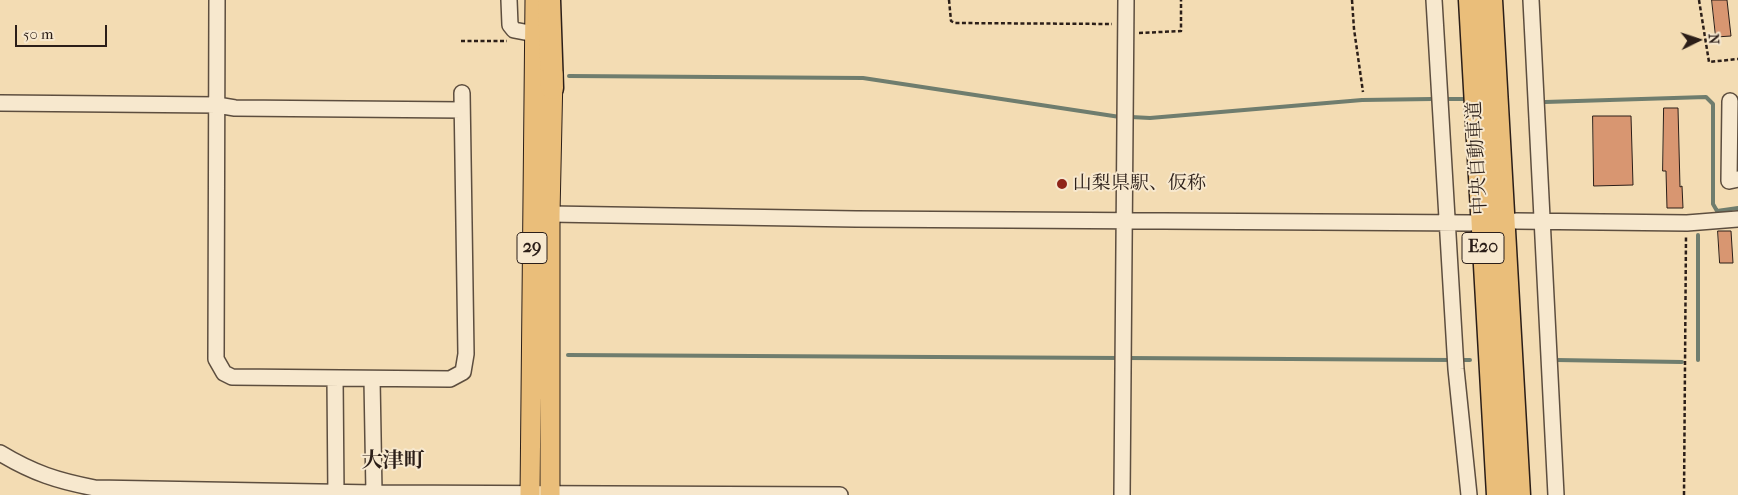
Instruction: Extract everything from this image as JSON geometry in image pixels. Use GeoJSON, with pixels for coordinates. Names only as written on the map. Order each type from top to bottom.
{"type":"FeatureCollection","features":[{"type":"Feature","properties":{"kind":"highway"},"geometry":{"type":"LineString","coordinates":[[549,0],[552,88]]}},
{"type":"Feature","properties":{"kind":"highway","name":"中央自動車道"},"geometry":{"type":"LineString","coordinates":[[1470,0],[1498,495]]}},
{"type":"Feature","properties":{"kind":"highway","name":"中央自動車道"},"geometry":{"type":"LineString","coordinates":[[1491,0],[1519,495]]}},
{"type":"Feature","properties":{"kind":"main road","name":"29"},"geometry":{"type":"LineString","coordinates":[[530,494],[535,0]]}},
{"type":"Feature","properties":{"kind":"main road"},"geometry":{"type":"LineString","coordinates":[[552,88],[555,0]]}},
{"type":"Feature","properties":{"kind":"main road","name":"29"},"geometry":{"type":"LineString","coordinates":[[550,494],[552,88]]}},
{"type":"Feature","properties":{"kind":"street"},"geometry":{"type":"LineString","coordinates":[[218,0],[216,359],[224,373],[232,377],[450,379],[463,372],[466,354],[462,93]]}},
{"type":"Feature","properties":{"kind":"street"},"geometry":{"type":"LineString","coordinates":[[509,0],[510,25],[514,30],[535,34]]}},
{"type":"Feature","properties":{"kind":"street"},"geometry":{"type":"LineString","coordinates":[[1122,495],[1126,0]]}},
{"type":"Feature","properties":{"kind":"street"},"geometry":{"type":"LineString","coordinates":[[1434,0],[1456,369],[1469,495]]}},
{"type":"Feature","properties":{"kind":"street"},"geometry":{"type":"LineString","coordinates":[[1531,0],[1556,495]]}},
{"type":"Feature","properties":{"kind":"street"},"geometry":{"type":"LineString","coordinates":[[0,103],[217,104],[235,108],[462,110]]}},
{"type":"Feature","properties":{"kind":"street"},"geometry":{"type":"LineString","coordinates":[[1733,111],[1729,181],[1738,179]]}},
{"type":"Feature","properties":{"kind":"street"},"geometry":{"type":"LineString","coordinates":[[550,214],[856,219],[1471,223]]}},
{"type":"Feature","properties":{"kind":"street"},"geometry":{"type":"LineString","coordinates":[[1516,221],[1686,223],[1738,219]]}},
{"type":"Feature","properties":{"kind":"street"},"geometry":{"type":"LineString","coordinates":[[335,378],[336,493]]}},
{"type":"Feature","properties":{"kind":"street"},"geometry":{"type":"LineString","coordinates":[[372,379],[374,493]]}},
{"type":"Feature","properties":{"kind":"street"},"geometry":{"type":"LineString","coordinates":[[0,453],[44,476],[96,488],[201,492],[840,495]]}},
{"type":"Feature","properties":{"kind":"path"},"geometry":{"type":"LineString","coordinates":[[949,0],[949,18],[954,23],[1181,31],[1181,0]]}},
{"type":"Feature","properties":{"kind":"path"},"geometry":{"type":"LineString","coordinates":[[1352,0],[1363,92]]}},
{"type":"Feature","properties":{"kind":"path"},"geometry":{"type":"LineString","coordinates":[[1699,0],[1709,62],[1738,59]]}},
{"type":"Feature","properties":{"kind":"path"},"geometry":{"type":"LineString","coordinates":[[461,40],[504,41]]}},
{"type":"Feature","properties":{"kind":"path"},"geometry":{"type":"LineString","coordinates":[[1684,495],[1686,223]]}},
{"type":"Feature","properties":{"kind":"building"},"geometry":{"type":"Polygon","coordinates":[[[1712,0],[1727,0],[1731,36],[1716,37],[1712,0]]]}},
{"type":"Feature","properties":{"kind":"building"},"geometry":{"type":"Polygon","coordinates":[[[1664,108],[1678,108],[1680,187],[1682,186],[1683,208],[1667,208],[1666,171],[1663,171],[1664,108]]]}},
{"type":"Feature","properties":{"kind":"building"},"geometry":{"type":"Polygon","coordinates":[[[1593,116],[1631,116],[1633,185],[1594,186],[1593,116]]]}},
{"type":"Feature","properties":{"kind":"building"},"geometry":{"type":"Polygon","coordinates":[[[1718,231],[1731,231],[1733,263],[1720,263],[1718,231]]]}},
{"type":"Feature","properties":{"kind":"waterway"},"geometry":{"type":"LineString","coordinates":[[569,76],[863,78],[1120,117]]}},
{"type":"Feature","properties":{"kind":"waterway"},"geometry":{"type":"LineString","coordinates":[[1545,102],[1706,97],[1713,104],[1713,204],[1717,211],[1738,208]]}},
{"type":"Feature","properties":{"kind":"waterway"},"geometry":{"type":"LineString","coordinates":[[1131,117],[1150,118],[1362,100],[1432,99]]}},
{"type":"Feature","properties":{"kind":"waterway"},"geometry":{"type":"LineString","coordinates":[[1446,99],[1465,99]]}},
{"type":"Feature","properties":{"kind":"waterway"},"geometry":{"type":"LineString","coordinates":[[1698,235],[1698,360]]}},
{"type":"Feature","properties":{"kind":"waterway"},"geometry":{"type":"LineString","coordinates":[[568,355],[1120,358]]}},
{"type":"Feature","properties":{"kind":"waterway"},"geometry":{"type":"LineString","coordinates":[[1127,358],[1453,360]]}},
{"type":"Feature","properties":{"kind":"waterway"},"geometry":{"type":"LineString","coordinates":[[1460,360],[1470,360]]}},
{"type":"Feature","properties":{"kind":"waterway"},"geometry":{"type":"LineString","coordinates":[[1556,360],[1682,362]]}},
{"type":"Feature","properties":{"kind":"place","name":"山梨県駅、仮称"},"geometry":{"type":"Point","coordinates":[1062,184]}},
{"type":"Feature","properties":{"kind":"district","name":"大津町"},"geometry":{"type":"Point","coordinates":[393,462]}}]}
